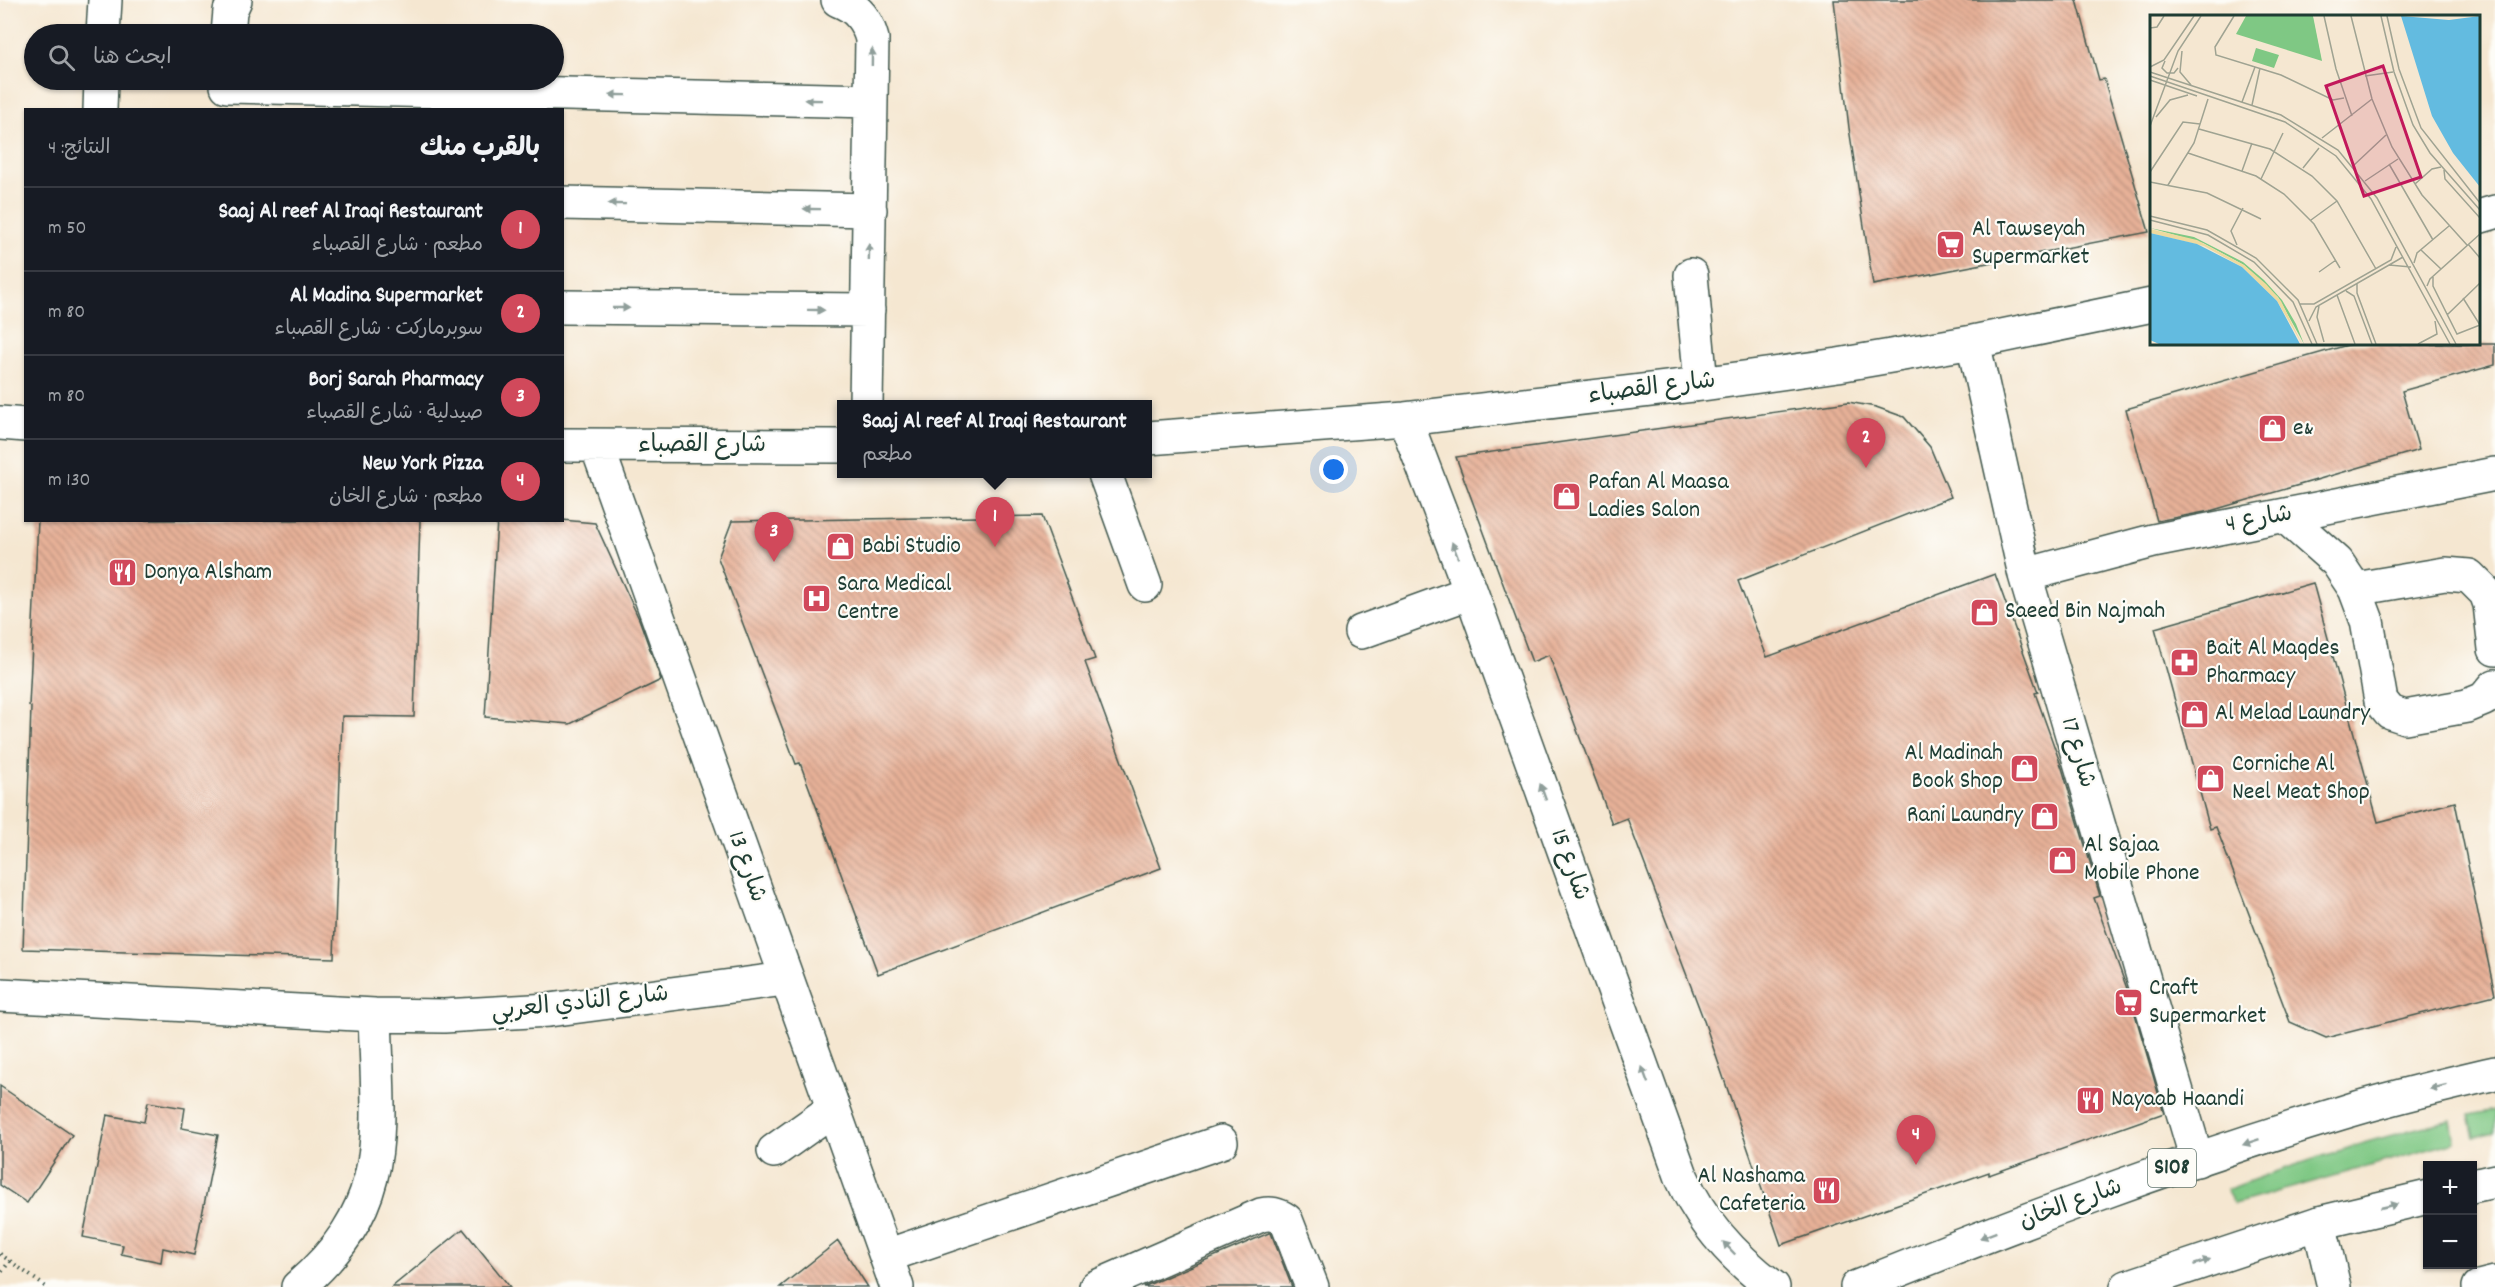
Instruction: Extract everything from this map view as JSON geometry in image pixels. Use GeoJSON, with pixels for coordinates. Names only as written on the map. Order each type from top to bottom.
{"type":"FeatureCollection","features":[{"type":"Feature","properties":{"kind":"street"},"geometry":{"type":"LineString","coordinates":[[104,24],[105,0]]}},
{"type":"Feature","properties":{"kind":"street"},"geometry":{"type":"LineString","coordinates":[[229,24],[230,12],[235,0]]}},
{"type":"Feature","properties":{"kind":"street"},"geometry":{"type":"LineString","coordinates":[[838,0],[857,10],[870,28],[872,39],[866,400]]}},
{"type":"Feature","properties":{"kind":"street"},"geometry":{"type":"LineString","coordinates":[[100,108],[101,90]]}},
{"type":"Feature","properties":{"kind":"street"},"geometry":{"type":"LineString","coordinates":[[227,92],[872,101]]}},
{"type":"Feature","properties":{"kind":"street"},"geometry":{"type":"LineString","coordinates":[[564,203],[870,210]]}},
{"type":"Feature","properties":{"kind":"street"},"geometry":{"type":"LineString","coordinates":[[2480,216],[2495,212]]}},
{"type":"Feature","properties":{"kind":"street"},"geometry":{"type":"LineString","coordinates":[[1691,275],[1701,384]]}},
{"type":"Feature","properties":{"kind":"street","name":"شارع القصباء"},"geometry":{"type":"LineString","coordinates":[[1152,438],[1405,419],[1701,384],[1838,365],[1973,342],[2150,305]]}},
{"type":"Feature","properties":{"kind":"street"},"geometry":{"type":"LineString","coordinates":[[564,308],[868,310]]}},
{"type":"Feature","properties":{"kind":"street","name":"شارع 17"},"geometry":{"type":"LineString","coordinates":[[1973,342],[2025,575],[2197,1160]]}},
{"type":"Feature","properties":{"kind":"street","name":"شارع 15"},"geometry":{"type":"LineString","coordinates":[[1405,419],[1471,592],[1686,1186],[1693,1202],[1711,1229],[1751,1270],[1773,1287]]}},
{"type":"Feature","properties":{"kind":"street"},"geometry":{"type":"LineString","coordinates":[[0,423],[24,425]]}},
{"type":"Feature","properties":{"kind":"street","name":"شارع القصباء"},"geometry":{"type":"LineString","coordinates":[[564,445],[837,446]]}},
{"type":"Feature","properties":{"kind":"street","name":"شارع 13"},"geometry":{"type":"LineString","coordinates":[[597,446],[785,979],[897,1287]]}},
{"type":"Feature","properties":{"kind":"street","name":"شارع 4"},"geometry":{"type":"LineString","coordinates":[[2025,575],[2152,541],[2495,474]]}},
{"type":"Feature","properties":{"kind":"street"},"geometry":{"type":"LineString","coordinates":[[1106,478],[1145,585]]}},
{"type":"Feature","properties":{"kind":"street"},"geometry":{"type":"LineString","coordinates":[[2285,516],[2337,562],[2355,589],[2367,621],[2381,701],[2390,712],[2405,717],[2467,706],[2484,699],[2495,686]]}},
{"type":"Feature","properties":{"kind":"street"},"geometry":{"type":"LineString","coordinates":[[2355,589],[2445,574],[2458,573],[2469,576],[2486,593],[2490,604],[2495,649]]}},
{"type":"Feature","properties":{"kind":"street"},"geometry":{"type":"LineString","coordinates":[[1361,632],[1471,592]]}},
{"type":"Feature","properties":{"kind":"street","name":"شارع النادي العربي"},"geometry":{"type":"LineString","coordinates":[[0,995],[375,1015],[444,1016],[549,1010],[785,979]]}},
{"type":"Feature","properties":{"kind":"street"},"geometry":{"type":"LineString","coordinates":[[298,1287],[330,1256],[352,1227],[364,1203],[372,1177],[377,1150],[378,1125],[375,1015]]}},
{"type":"Feature","properties":{"kind":"street","name":"شارع الخان"},"geometry":{"type":"LineString","coordinates":[[1857,1287],[2056,1210],[2197,1160],[2342,1112],[2495,1072]]}},
{"type":"Feature","properties":{"kind":"street"},"geometry":{"type":"LineString","coordinates":[[774,1151],[833,1109]]}},
{"type":"Feature","properties":{"kind":"street"},"geometry":{"type":"LineString","coordinates":[[886,1256],[1221,1142]]}},
{"type":"Feature","properties":{"kind":"street"},"geometry":{"type":"LineString","coordinates":[[2477,1185],[2495,1181]]}},
{"type":"Feature","properties":{"kind":"street"},"geometry":{"type":"LineString","coordinates":[[2127,1287],[2319,1223],[2423,1198]]}},
{"type":"Feature","properties":{"kind":"street"},"geometry":{"type":"LineString","coordinates":[[1096,1287],[1269,1213],[1279,1215],[1286,1220],[1312,1287]]}},
{"type":"Feature","properties":{"kind":"street"},"geometry":{"type":"LineString","coordinates":[[2319,1223],[2334,1287]]}},
{"type":"Feature","properties":{"kind":"street"},"geometry":{"type":"LineString","coordinates":[[2479,1287],[2495,1283]]}},
{"type":"Feature","properties":{"kind":"path"},"geometry":{"type":"LineString","coordinates":[[0,1254],[46,1287]]}},
{"type":"Feature","properties":{"kind":"path"},"geometry":{"type":"LineString","coordinates":[[0,1274],[10,1261]]}},
{"type":"Feature","properties":{"kind":"green space"},"geometry":{"type":"Polygon","coordinates":[[[2495,1110],[2495,1132],[2474,1137],[2469,1115],[2495,1110]]]}},
{"type":"Feature","properties":{"kind":"green space"},"geometry":{"type":"Polygon","coordinates":[[[2451,1120],[2455,1142],[2234,1204],[2226,1190],[2337,1151],[2451,1120]]]}},
{"type":"Feature","properties":{"kind":"building"},"geometry":{"type":"Polygon","coordinates":[[[1834,0],[2077,0],[2099,80],[2104,79],[2149,232],[1873,285],[1849,128],[1834,0]]]}},
{"type":"Feature","properties":{"kind":"building","name":"e&"},"geometry":{"type":"Polygon","coordinates":[[[2495,344],[2495,365],[2402,391],[2419,450],[2210,511],[2157,521],[2126,409],[2348,345],[2495,344]]]}},
{"type":"Feature","properties":{"kind":"building"},"geometry":{"type":"Polygon","coordinates":[[[1848,402],[1876,407],[1904,417],[1930,447],[1951,497],[1738,581],[1767,657],[1995,574],[2038,692],[2035,693],[2062,768],[2100,896],[2094,898],[2130,997],[2164,1113],[1781,1245],[1703,1018],[1627,818],[1612,824],[1549,655],[1532,662],[1456,457],[1848,402]]]}},
{"type":"Feature","properties":{"kind":"building"},"geometry":{"type":"Polygon","coordinates":[[[1042,516],[1095,659],[1085,662],[1161,868],[878,974],[800,763],[796,764],[718,558],[732,521],[1042,516]]]}},
{"type":"Feature","properties":{"kind":"building"},"geometry":{"type":"Polygon","coordinates":[[[564,520],[595,523],[639,619],[661,680],[570,724],[485,717],[497,522],[564,522],[564,520]]]}},
{"type":"Feature","properties":{"kind":"building"},"geometry":{"type":"Polygon","coordinates":[[[38,522],[420,522],[414,717],[342,716],[334,958],[23,949],[31,707],[29,706],[38,522]]]}},
{"type":"Feature","properties":{"kind":"building"},"geometry":{"type":"Polygon","coordinates":[[[2313,583],[2378,822],[2455,802],[2495,995],[2326,1038],[2290,1022],[2216,827],[2210,829],[2155,628],[2313,583]]]}},
{"type":"Feature","properties":{"kind":"building"},"geometry":{"type":"Polygon","coordinates":[[[0,1086],[72,1135],[27,1203],[0,1185],[0,1086]]]}},
{"type":"Feature","properties":{"kind":"building"},"geometry":{"type":"Polygon","coordinates":[[[148,1102],[185,1108],[182,1128],[218,1135],[194,1255],[163,1248],[161,1262],[121,1254],[123,1245],[83,1237],[107,1115],[144,1122],[148,1102]]]}},
{"type":"Feature","properties":{"kind":"building"},"geometry":{"type":"Polygon","coordinates":[[[463,1229],[510,1287],[392,1287],[463,1229]]]}},
{"type":"Feature","properties":{"kind":"building"},"geometry":{"type":"Polygon","coordinates":[[[1271,1233],[1292,1287],[1143,1287],[1271,1233]]]}},
{"type":"Feature","properties":{"kind":"building"},"geometry":{"type":"Polygon","coordinates":[[[838,1241],[868,1287],[780,1287],[838,1241]]]}},
{"type":"Feature","properties":{"kind":"place","name":"Al Tawseyah Supermarket"},"geometry":{"type":"Point","coordinates":[1951,244]}},
{"type":"Feature","properties":{"kind":"place","name":"e&"},"geometry":{"type":"Point","coordinates":[2272,429]}},
{"type":"Feature","properties":{"kind":"place","name":"Al Madina Supermarket"},"geometry":{"type":"Point","coordinates":[1866,468]}},
{"type":"Feature","properties":{"kind":"place","name":"Pafan Al Maasa Ladies Salon"},"geometry":{"type":"Point","coordinates":[1567,497]}},
{"type":"Feature","properties":{"kind":"place","name":"Babi Studio"},"geometry":{"type":"Point","coordinates":[841,547]}},
{"type":"Feature","properties":{"kind":"place","name":"Saaj Al reef Al Iraqi Restaurant"},"geometry":{"type":"Point","coordinates":[995,547]}},
{"type":"Feature","properties":{"kind":"place","name":"Borj Sarah Pharmacy"},"geometry":{"type":"Point","coordinates":[774,562]}},
{"type":"Feature","properties":{"kind":"place","name":"Donya Alsham"},"geometry":{"type":"Point","coordinates":[123,573]}},
{"type":"Feature","properties":{"kind":"place","name":"Sara Medical Centre"},"geometry":{"type":"Point","coordinates":[816,599]}},
{"type":"Feature","properties":{"kind":"place","name":"Saeed Bin Najmah"},"geometry":{"type":"Point","coordinates":[1984,612]}},
{"type":"Feature","properties":{"kind":"place","name":"Bait Al Maqdes Pharmacy"},"geometry":{"type":"Point","coordinates":[2185,663]}},
{"type":"Feature","properties":{"kind":"place","name":"Al Melad Laundry"},"geometry":{"type":"Point","coordinates":[2194,714]}},
{"type":"Feature","properties":{"kind":"place","name":"Al Madinah Book Shop"},"geometry":{"type":"Point","coordinates":[2024,768]}},
{"type":"Feature","properties":{"kind":"place","name":"Corniche Al Neel Meat Shop"},"geometry":{"type":"Point","coordinates":[2211,779]}},
{"type":"Feature","properties":{"kind":"place","name":"Rani Laundry"},"geometry":{"type":"Point","coordinates":[2044,816]}},
{"type":"Feature","properties":{"kind":"place","name":"Al Sajaa Mobile Phone"},"geometry":{"type":"Point","coordinates":[2063,860]}},
{"type":"Feature","properties":{"kind":"place","name":"Craft Supermarket"},"geometry":{"type":"Point","coordinates":[2128,1003]}},
{"type":"Feature","properties":{"kind":"place","name":"Nayaab Haandi"},"geometry":{"type":"Point","coordinates":[2090,1100]}},
{"type":"Feature","properties":{"kind":"place","name":"New York Pizza"},"geometry":{"type":"Point","coordinates":[1916,1165]}},
{"type":"Feature","properties":{"kind":"place","name":"Al Nashama Cafeteria"},"geometry":{"type":"Point","coordinates":[1826,1191]}}]}
